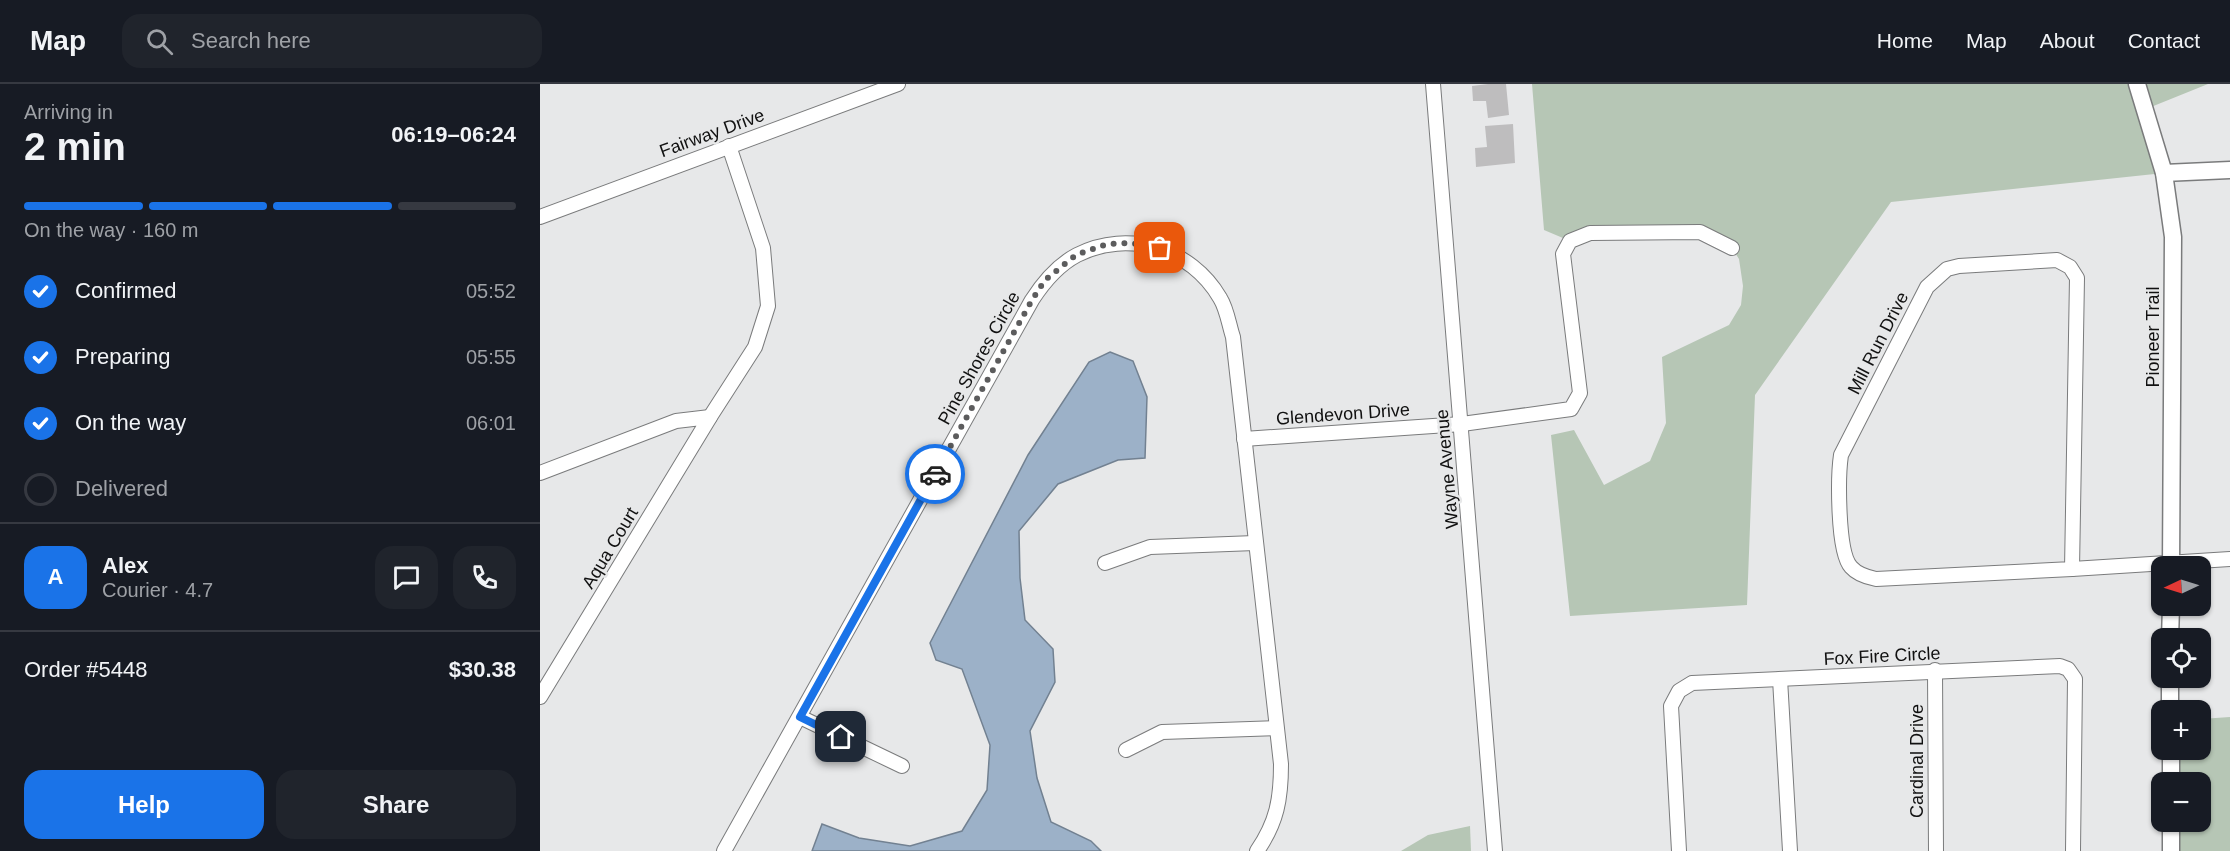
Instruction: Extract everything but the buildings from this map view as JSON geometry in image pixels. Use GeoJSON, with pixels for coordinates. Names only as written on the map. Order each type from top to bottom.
{"type":"FeatureCollection","features":[{"type":"Feature","properties":{"kind":"street","name":"Fairway Drive"},"geometry":{"type":"LineString","coordinates":[[540,217],[898,84]]}},
{"type":"Feature","properties":{"kind":"street","name":"Wayne Avenue"},"geometry":{"type":"LineString","coordinates":[[1433,84],[1496,851]]}},
{"type":"Feature","properties":{"kind":"street","name":"Pioneer Trail"},"geometry":{"type":"LineString","coordinates":[[2137,84],[2164,173],[2173,237],[2171,556]]}},
{"type":"Feature","properties":{"kind":"street","name":"Aqua Court"},"geometry":{"type":"LineString","coordinates":[[540,697],[755,347],[768,306],[763,248],[729,146]]}},
{"type":"Feature","properties":{"kind":"street"},"geometry":{"type":"LineString","coordinates":[[2164,173],[2230,170]]}},
{"type":"Feature","properties":{"kind":"street","name":"Glendevon Drive"},"geometry":{"type":"LineString","coordinates":[[1244,439],[1462,424],[1571,409],[1580,393],[1563,254],[1570,241],[1590,233],[1700,232],[1732,248]]}},
{"type":"Feature","properties":{"kind":"street","name":"Pine Shores Circle"},"geometry":{"type":"LineString","coordinates":[[724,851],[1045,280],[1076,255],[1107,244],[1131,243],[1160,248],[1184,260],[1205,277],[1221,300],[1233,337],[1281,764],[1279,807],[1257,851]]}},
{"type":"Feature","properties":{"kind":"street","name":"Mill Run Drive"},"geometry":{"type":"LineString","coordinates":[[2072,569],[2077,278],[2070,267],[2057,260],[1959,266],[1947,269],[1927,287],[1841,454],[1838,472],[1843,549],[1850,566],[1864,576],[1876,579],[2151,566]]}},
{"type":"Feature","properties":{"kind":"street"},"geometry":{"type":"LineString","coordinates":[[540,472],[676,421],[710,417]]}},
{"type":"Feature","properties":{"kind":"street"},"geometry":{"type":"LineString","coordinates":[[1105,563],[1149,547],[1255,543]]}},
{"type":"Feature","properties":{"kind":"street","name":"Mill Run Drive"},"geometry":{"type":"LineString","coordinates":[[2211,561],[2230,559]]}},
{"type":"Feature","properties":{"kind":"street","name":"Fox Fire Circle"},"geometry":{"type":"LineString","coordinates":[[1679,851],[1671,706],[1679,691],[1692,683],[2060,666],[2068,669],[2075,679],[2073,851]]}},
{"type":"Feature","properties":{"kind":"street","name":"Cardinal Drive"},"geometry":{"type":"LineString","coordinates":[[1935,670],[1936,851]]}},
{"type":"Feature","properties":{"kind":"street"},"geometry":{"type":"LineString","coordinates":[[1780,679],[1790,851]]}},
{"type":"Feature","properties":{"kind":"street"},"geometry":{"type":"LineString","coordinates":[[800,717],[902,766]]}},
{"type":"Feature","properties":{"kind":"street"},"geometry":{"type":"LineString","coordinates":[[1126,750],[1162,732],[1276,728]]}},
{"type":"Feature","properties":{"kind":"street"},"geometry":{"type":"LineString","coordinates":[[2171,832],[2171,851]]}},
{"type":"Feature","properties":{"kind":"green space"},"geometry":{"type":"Polygon","coordinates":[[[1532,84],[2208,84],[2146,109],[2164,173],[1891,202],[1755,395],[1747,605],[1570,616],[1551,435],[1574,430],[1604,485],[1650,461],[1666,423],[1662,357],[1729,325],[1741,305],[1743,286],[1739,259],[1732,248],[1700,232],[1570,241],[1544,230],[1532,84]]]}},
{"type":"Feature","properties":{"kind":"green space"},"geometry":{"type":"Polygon","coordinates":[[[2230,717],[2230,851],[2178,851],[2178,832],[2211,832],[2211,772],[2178,772],[2178,760],[2211,760],[2211,718],[2230,717]]]}},
{"type":"Feature","properties":{"kind":"green space"},"geometry":{"type":"Polygon","coordinates":[[[1470,826],[1471,851],[1401,851],[1428,835],[1470,826]]]}},
{"type":"Feature","properties":{"kind":"water"},"geometry":{"type":"Polygon","coordinates":[[[1110,352],[1133,361],[1147,397],[1145,458],[1118,460],[1058,484],[1019,531],[1020,578],[1025,620],[1053,649],[1055,682],[1030,731],[1037,778],[1051,822],[1091,841],[1101,851],[812,851],[822,824],[859,838],[910,846],[962,831],[987,790],[990,745],[962,669],[936,660],[930,643],[1028,455],[1089,362],[1110,352]]]}},
{"type":"Feature","properties":{"kind":"way so far"},"geometry":{"type":"LineString","coordinates":[[935,474],[1045,280],[1076,255],[1107,244],[1131,243],[1160,248]]}},
{"type":"Feature","properties":{"kind":"route"},"geometry":{"type":"LineString","coordinates":[[841,737],[800,717],[935,474]]}}]}
